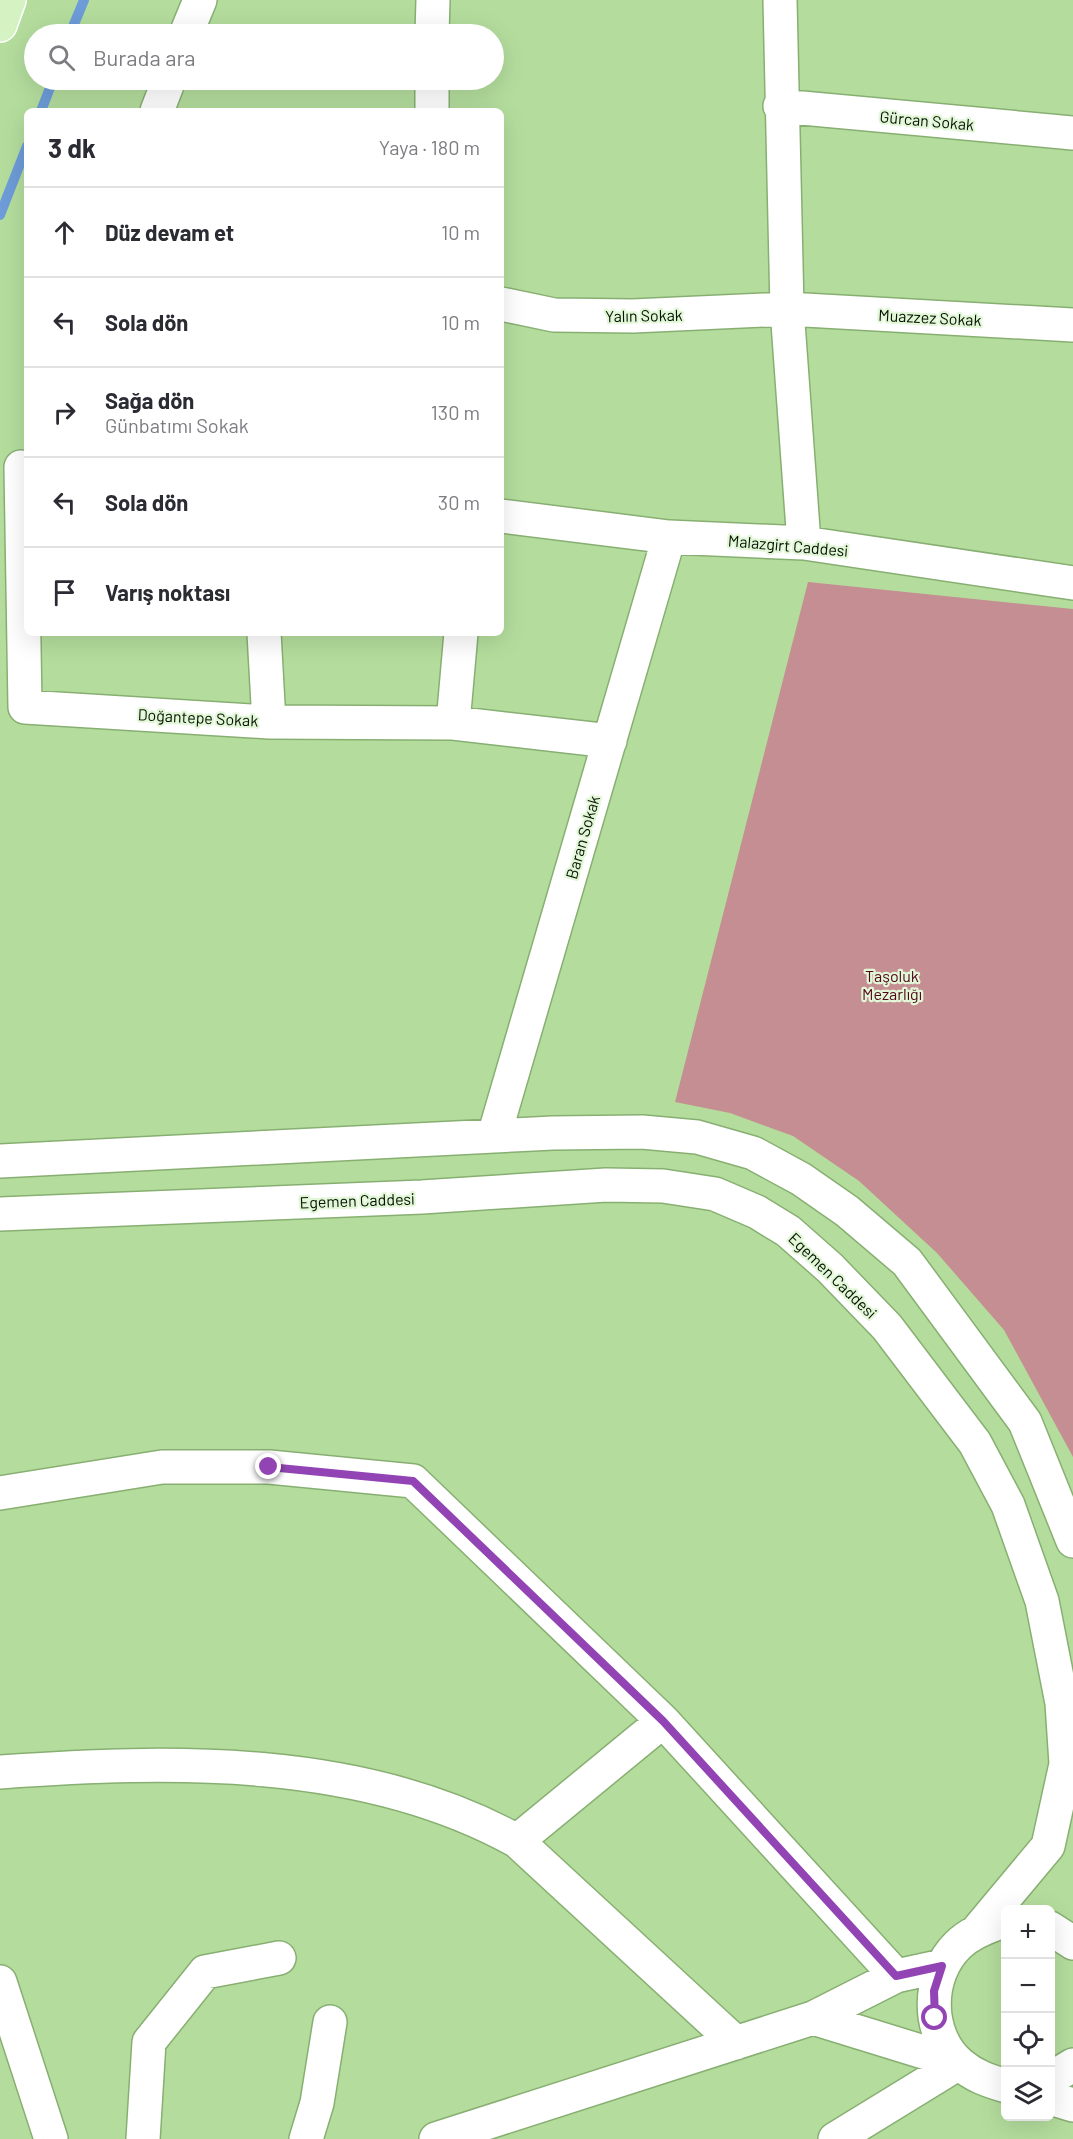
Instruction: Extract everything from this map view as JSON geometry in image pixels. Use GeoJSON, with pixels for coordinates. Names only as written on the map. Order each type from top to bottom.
{"type":"FeatureCollection","features":[{"type":"Feature","properties":{"kind":"main road"},"geometry":{"type":"LineString","coordinates":[[0,26],[9,0]]}},
{"type":"Feature","properties":{"kind":"street"},"geometry":{"type":"LineString","coordinates":[[190,24],[200,0]]}},
{"type":"Feature","properties":{"kind":"street"},"geometry":{"type":"LineString","coordinates":[[432,24],[433,0]]}},
{"type":"Feature","properties":{"kind":"street"},"geometry":{"type":"LineString","coordinates":[[780,0],[780,106],[787,309],[804,543]]}},
{"type":"Feature","properties":{"kind":"street"},"geometry":{"type":"LineString","coordinates":[[158,108],[165,90]]}},
{"type":"Feature","properties":{"kind":"street"},"geometry":{"type":"LineString","coordinates":[[432,90],[432,108]]}},
{"type":"Feature","properties":{"kind":"street","name":"Gürcan Sokak"},"geometry":{"type":"LineString","coordinates":[[780,106],[1073,133]]}},
{"type":"Feature","properties":{"kind":"street","name":"Yalın Sokak"},"geometry":{"type":"LineString","coordinates":[[504,305],[554,315],[622,316],[787,309]]}},
{"type":"Feature","properties":{"kind":"street","name":"Muazzez Sokak"},"geometry":{"type":"LineString","coordinates":[[787,309],[1073,325]]}},
{"type":"Feature","properties":{"kind":"street","name":"Doğantepe Sokak"},"geometry":{"type":"LineString","coordinates":[[16,467],[25,707],[269,722],[453,723],[610,741]]}},
{"type":"Feature","properties":{"kind":"street","name":"Malazgirt Caddesi"},"geometry":{"type":"LineString","coordinates":[[504,516],[669,537],[804,543],[1073,583]]}},
{"type":"Feature","properties":{"kind":"street","name":"Baran Sokak"},"geometry":{"type":"LineString","coordinates":[[494,1136],[669,537]]}},
{"type":"Feature","properties":{"kind":"street"},"geometry":{"type":"LineString","coordinates":[[264,636],[269,722]]}},
{"type":"Feature","properties":{"kind":"street"},"geometry":{"type":"LineString","coordinates":[[453,723],[461,636]]}},
{"type":"Feature","properties":{"kind":"street"},"geometry":{"type":"LineString","coordinates":[[0,1161],[494,1136],[642,1132],[697,1137],[753,1153],[801,1179],[847,1211],[907,1262],[1025,1422],[1073,1540]]}},
{"type":"Feature","properties":{"kind":"street","name":"Egemen Caddesi"},"geometry":{"type":"LineString","coordinates":[[0,1214],[422,1197],[606,1185],[663,1186],[715,1194],[773,1221],[788,1231],[830,1268],[887,1327],[975,1443],[1008,1505],[1042,1601],[1062,1703],[1066,1764],[1060,1842],[991,1926],[958,1945],[942,1966]]}},
{"type":"Feature","properties":{"kind":"street"},"geometry":{"type":"LineString","coordinates":[[0,1493],[162,1467],[269,1467],[413,1481],[663,1721],[896,1976]]}},
{"type":"Feature","properties":{"kind":"street"},"geometry":{"type":"LineString","coordinates":[[517,1841],[663,1721]]}},
{"type":"Feature","properties":{"kind":"street"},"geometry":{"type":"LineString","coordinates":[[0,1772],[147,1764],[210,1766],[326,1779],[430,1801],[489,1826],[517,1841],[736,2043]]}},
{"type":"Feature","properties":{"kind":"street"},"geometry":{"type":"LineString","coordinates":[[1055,1931],[1073,1943]]}},
{"type":"Feature","properties":{"kind":"street"},"geometry":{"type":"LineString","coordinates":[[143,2139],[149,2042],[205,1972],[279,1958]]}},
{"type":"Feature","properties":{"kind":"street"},"geometry":{"type":"LineString","coordinates":[[436,2139],[813,2018],[896,1976],[942,1966]]}},
{"type":"Feature","properties":{"kind":"street"},"geometry":{"type":"LineString","coordinates":[[942,1966],[934,1991],[935,2018],[943,2043],[959,2063],[981,2078],[1001,2085]]}},
{"type":"Feature","properties":{"kind":"street"},"geometry":{"type":"LineString","coordinates":[[0,1982],[51,2139]]}},
{"type":"Feature","properties":{"kind":"street"},"geometry":{"type":"LineString","coordinates":[[813,2018],[959,2063]]}},
{"type":"Feature","properties":{"kind":"street"},"geometry":{"type":"LineString","coordinates":[[306,2139],[316,2103],[330,2022]]}},
{"type":"Feature","properties":{"kind":"street"},"geometry":{"type":"LineString","coordinates":[[836,2139],[959,2063]]}},
{"type":"Feature","properties":{"kind":"street"},"geometry":{"type":"LineString","coordinates":[[1055,2076],[1073,2065]]}},
{"type":"Feature","properties":{"kind":"street"},"geometry":{"type":"LineString","coordinates":[[1055,2100],[1073,2105]]}},
{"type":"Feature","properties":{"kind":"green space","name":"Taşoluk Mezarlığı"},"geometry":{"type":"Polygon","coordinates":[[[808,582],[1073,609],[1073,1457],[1004,1330],[937,1253],[859,1181],[793,1136],[730,1113],[675,1102],[808,582]]]}},
{"type":"Feature","properties":{"kind":"waterway"},"geometry":{"type":"LineString","coordinates":[[74,24],[84,0]]}},
{"type":"Feature","properties":{"kind":"waterway"},"geometry":{"type":"LineString","coordinates":[[42,108],[49,90]]}},
{"type":"Feature","properties":{"kind":"waterway"},"geometry":{"type":"LineString","coordinates":[[0,215],[24,154]]}},
{"type":"Feature","properties":{"kind":"route"},"geometry":{"type":"LineString","coordinates":[[269,1467],[341,1472],[413,1481],[663,1721],[896,1976],[942,1966],[934,1991],[935,2018]]}}]}
